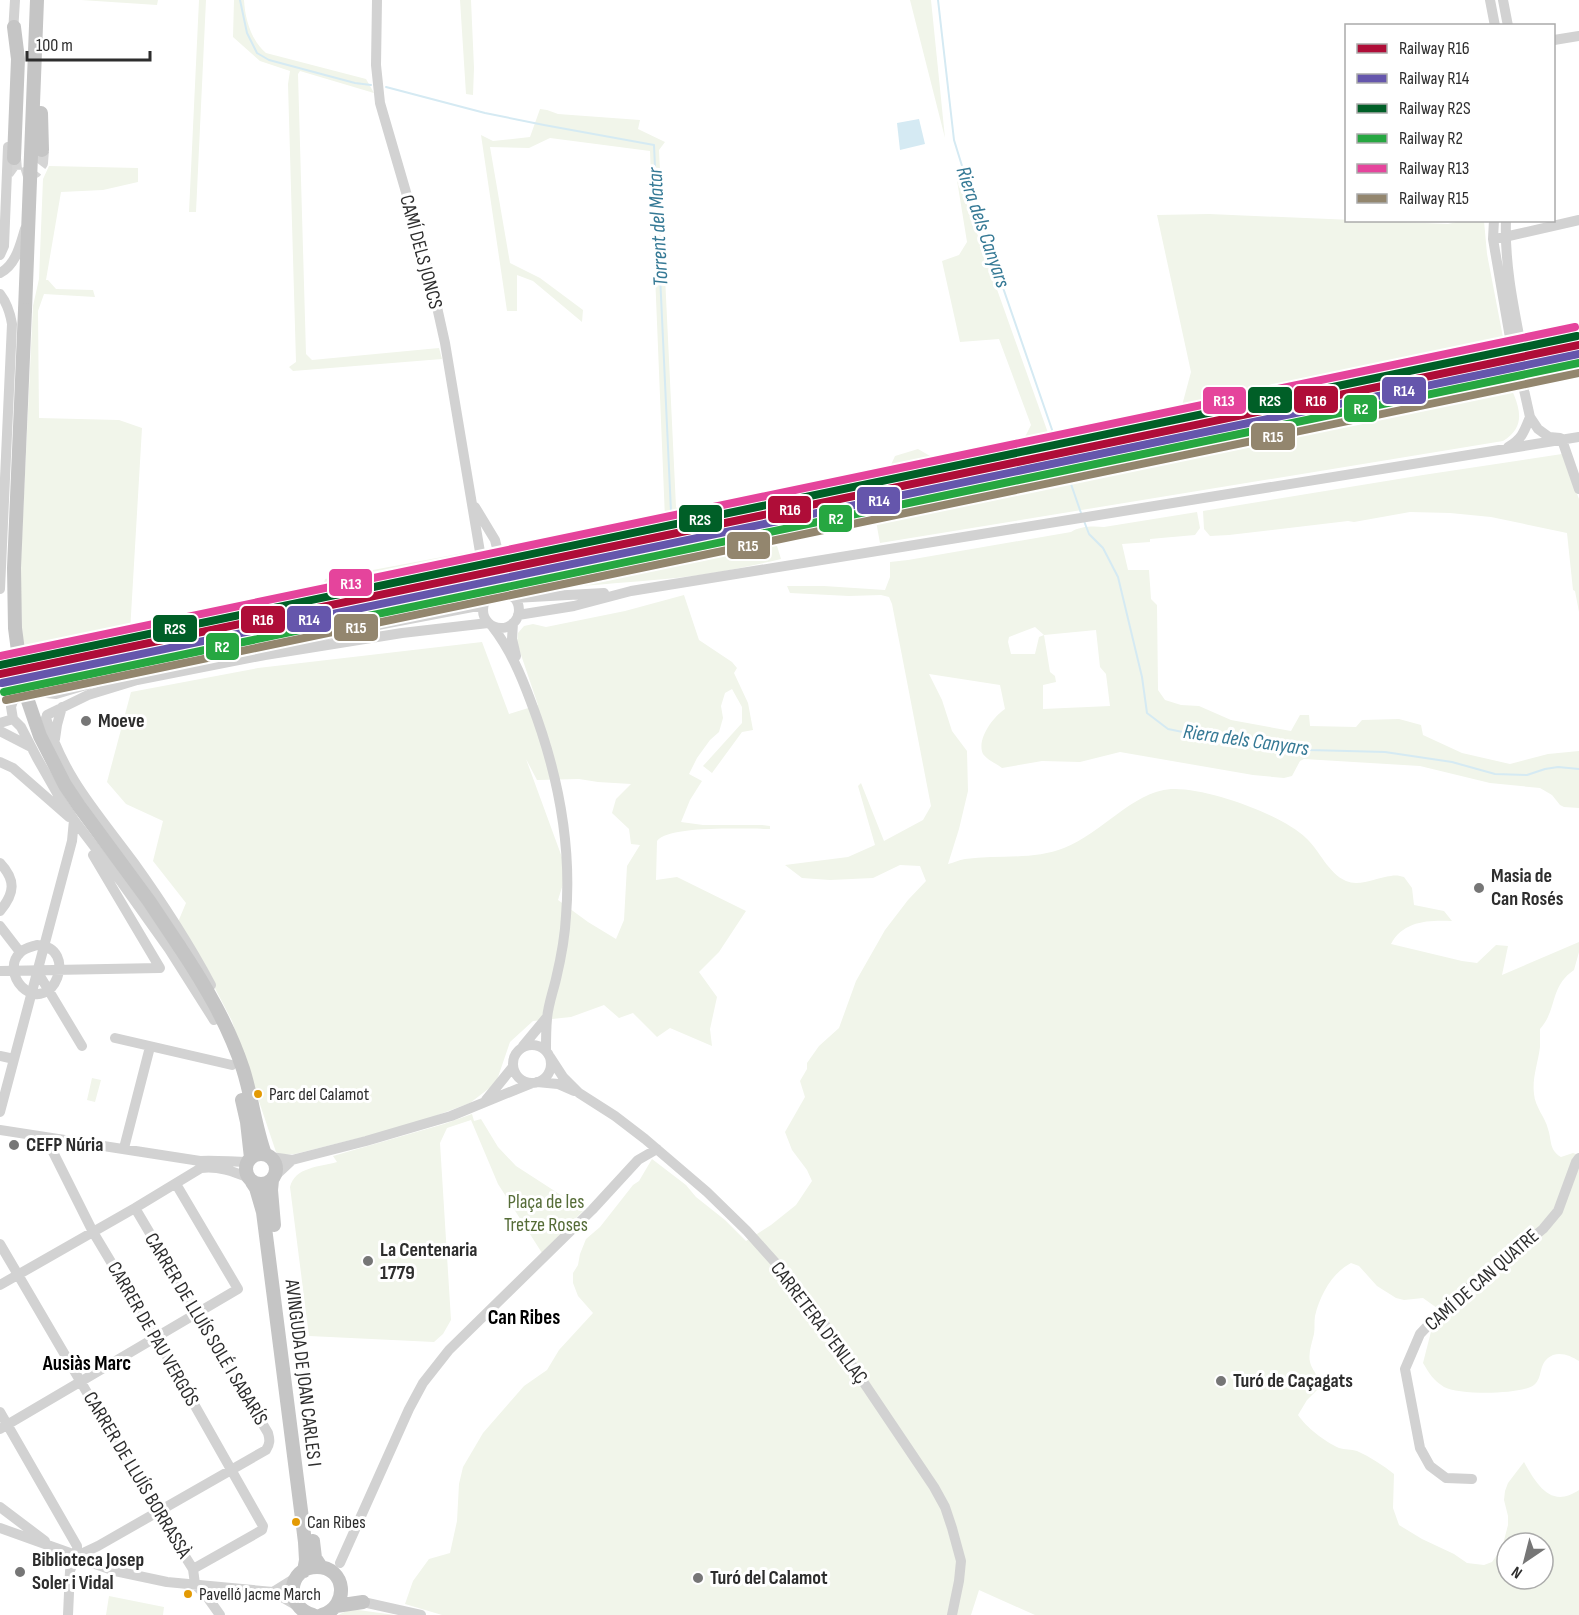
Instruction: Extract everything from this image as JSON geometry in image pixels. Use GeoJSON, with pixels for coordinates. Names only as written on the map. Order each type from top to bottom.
{"type":"FeatureCollection","features":[{"type":"Feature","properties":{"kind":"main road"},"geometry":{"type":"LineString","coordinates":[[37,0],[14,590],[15,628],[21,674],[40,736],[65,785],[179,946],[218,1018],[242,1067],[268,1156],[276,1163],[274,1177],[262,1184],[251,1180],[246,1169],[249,1160],[247,1122],[218,1018]]}},
{"type":"Feature","properties":{"kind":"main road"},"geometry":{"type":"LineString","coordinates":[[14,27],[18,59],[14,158]]}},
{"type":"Feature","properties":{"kind":"main road"},"geometry":{"type":"LineString","coordinates":[[35,49],[40,76],[42,150]]}},
{"type":"Feature","properties":{"kind":"main road"},"geometry":{"type":"LineString","coordinates":[[249,1160],[256,1155],[268,1156]]}},
{"type":"Feature","properties":{"kind":"main road","name":"AVINGUDA DE JOAN CARLES I"},"geometry":{"type":"LineString","coordinates":[[274,1177],[271,1190],[272,1211],[315,1558],[333,1573]]}},
{"type":"Feature","properties":{"kind":"main road","name":"AVINGUDA DE JOAN CARLES I"},"geometry":{"type":"LineString","coordinates":[[251,1180],[256,1188],[263,1212],[305,1542],[306,1560],[300,1574]]}},
{"type":"Feature","properties":{"kind":"main road"},"geometry":{"type":"LineString","coordinates":[[310,1568],[333,1573],[363,1602],[317,1612],[294,1600],[293,1585],[300,1574],[310,1568]]}},
{"type":"Feature","properties":{"kind":"main road"},"geometry":{"type":"LineString","coordinates":[[317,1612],[340,1599],[333,1573]]}},
{"type":"Feature","properties":{"kind":"street"},"geometry":{"type":"LineString","coordinates":[[0,255],[4,246],[15,0]]}},
{"type":"Feature","properties":{"kind":"street","name":"CAMÍ DELS JONCS"},"geometry":{"type":"LineString","coordinates":[[377,0],[376,65],[380,103],[429,271],[445,343],[483,570]]}},
{"type":"Feature","properties":{"kind":"street"},"geometry":{"type":"LineString","coordinates":[[1490,0],[1495,24]]}},
{"type":"Feature","properties":{"kind":"street"},"geometry":{"type":"LineString","coordinates":[[1503,0],[1508,24]]}},
{"type":"Feature","properties":{"kind":"street"},"geometry":{"type":"LineString","coordinates":[[1555,40],[1579,36]]}},
{"type":"Feature","properties":{"kind":"street"},"geometry":{"type":"LineString","coordinates":[[0,273],[13,262],[29,214]]}},
{"type":"Feature","properties":{"kind":"street"},"geometry":{"type":"LineString","coordinates":[[1493,238],[1579,220]]}},
{"type":"Feature","properties":{"kind":"street"},"geometry":{"type":"LineString","coordinates":[[1494,222],[1493,238],[1518,378],[1524,390],[1530,417],[1538,429],[1549,436],[1570,439]]}},
{"type":"Feature","properties":{"kind":"street"},"geometry":{"type":"LineString","coordinates":[[1506,222],[1509,272],[1527,378],[1524,390]]}},
{"type":"Feature","properties":{"kind":"street"},"geometry":{"type":"LineString","coordinates":[[0,294],[5,301],[12,324],[0,590]]}},
{"type":"Feature","properties":{"kind":"street"},"geometry":{"type":"LineString","coordinates":[[1506,448],[1525,432],[1530,417]]}},
{"type":"Feature","properties":{"kind":"street"},"geometry":{"type":"LineString","coordinates":[[0,723],[17,723],[32,728],[38,726],[62,707],[88,695],[137,680],[265,655],[402,633],[490,624],[498,628],[506,627],[516,619],[631,591],[1570,439]]}},
{"type":"Feature","properties":{"kind":"street"},"geometry":{"type":"LineString","coordinates":[[1570,439],[1579,489]]}},
{"type":"Feature","properties":{"kind":"street","name":"CAMÍ DELS JONCS"},"geometry":{"type":"LineString","coordinates":[[473,504],[495,540],[501,564]]}},
{"type":"Feature","properties":{"kind":"street"},"geometry":{"type":"LineString","coordinates":[[476,526],[495,540]]}},
{"type":"Feature","properties":{"kind":"street"},"geometry":{"type":"LineString","coordinates":[[504,581],[519,606],[512,639],[520,674]]}},
{"type":"Feature","properties":{"kind":"street"},"geometry":{"type":"LineString","coordinates":[[268,1156],[292,1160],[440,1120],[534,1083],[547,1075],[550,1069],[547,1017],[559,968],[566,916],[567,871],[564,828],[550,757],[520,674],[505,642],[484,614],[486,601],[484,582]]}},
{"type":"Feature","properties":{"kind":"street"},"geometry":{"type":"LineString","coordinates":[[218,1018],[58,795],[17,723],[11,707],[16,697],[30,691],[56,694],[106,677],[190,658],[325,635],[486,601],[498,592],[511,596],[631,591]]}},
{"type":"Feature","properties":{"kind":"street"},"geometry":{"type":"LineString","coordinates":[[36,693],[47,704],[47,717],[55,741],[74,782],[141,873],[197,959],[212,987],[218,1018]]}},
{"type":"Feature","properties":{"kind":"street"},"geometry":{"type":"LineString","coordinates":[[55,741],[62,707]]}},
{"type":"Feature","properties":{"kind":"street"},"geometry":{"type":"LineString","coordinates":[[0,731],[31,747]]}},
{"type":"Feature","properties":{"kind":"street"},"geometry":{"type":"LineString","coordinates":[[0,762],[13,768],[61,812],[74,820],[160,968],[0,972]]}},
{"type":"Feature","properties":{"kind":"street"},"geometry":{"type":"LineString","coordinates":[[43,795],[52,797],[58,795],[72,786],[74,782]]}},
{"type":"Feature","properties":{"kind":"street"},"geometry":{"type":"LineString","coordinates":[[0,1112],[72,841],[74,820]]}},
{"type":"Feature","properties":{"kind":"street"},"geometry":{"type":"LineString","coordinates":[[0,863],[12,880],[8,900],[0,911]]}},
{"type":"Feature","properties":{"kind":"street"},"geometry":{"type":"LineString","coordinates":[[0,926],[20,951]]}},
{"type":"Feature","properties":{"kind":"street"},"geometry":{"type":"LineString","coordinates":[[43,946],[57,957],[60,970],[57,981],[48,991],[31,993],[20,984],[14,971],[16,958],[20,951],[43,946]]}},
{"type":"Feature","properties":{"kind":"street"},"geometry":{"type":"LineString","coordinates":[[36,971],[82,1046]]}},
{"type":"Feature","properties":{"kind":"street"},"geometry":{"type":"LineString","coordinates":[[534,1083],[520,1079],[515,1074],[514,1056],[547,1017]]}},
{"type":"Feature","properties":{"kind":"street"},"geometry":{"type":"LineString","coordinates":[[115,1038],[232,1065]]}},
{"type":"Feature","properties":{"kind":"street"},"geometry":{"type":"LineString","coordinates":[[523,1046],[535,1044],[548,1054]]}},
{"type":"Feature","properties":{"kind":"street"},"geometry":{"type":"LineString","coordinates":[[124,1148],[150,1047]]}},
{"type":"Feature","properties":{"kind":"street","name":"CARRETERA D'ENLLAÇ"},"geometry":{"type":"LineString","coordinates":[[548,1054],[563,1077],[579,1093],[645,1139],[707,1192],[747,1231],[782,1270],[825,1325],[934,1487],[945,1508],[961,1561],[952,1615]]}},
{"type":"Feature","properties":{"kind":"street"},"geometry":{"type":"LineString","coordinates":[[0,1056],[14,1059]]}},
{"type":"Feature","properties":{"kind":"street"},"geometry":{"type":"LineString","coordinates":[[484,1102],[513,1068]]}},
{"type":"Feature","properties":{"kind":"street","name":"CARRETERA D'ENLLAÇ"},"geometry":{"type":"LineString","coordinates":[[534,1083],[558,1084],[579,1093]]}},
{"type":"Feature","properties":{"kind":"street"},"geometry":{"type":"LineString","coordinates":[[0,1130],[124,1148],[231,1170],[251,1180]]}},
{"type":"Feature","properties":{"kind":"street","name":"CARRER DE PAU VERGÓS"},"geometry":{"type":"LineString","coordinates":[[46,1138],[93,1232],[156,1337],[263,1528],[193,1569]]}},
{"type":"Feature","properties":{"kind":"street"},"geometry":{"type":"LineString","coordinates":[[638,1160],[645,1139]]}},
{"type":"Feature","properties":{"kind":"street"},"geometry":{"type":"LineString","coordinates":[[333,1573],[423,1383],[449,1350],[592,1210],[638,1160],[657,1149]]}},
{"type":"Feature","properties":{"kind":"street","name":"CAMÍ DE CAN QUATRE"},"geometry":{"type":"LineString","coordinates":[[1473,1479],[1446,1478],[1430,1466],[1420,1448],[1405,1369],[1419,1334],[1474,1283],[1543,1228],[1558,1211],[1579,1158]]}},
{"type":"Feature","properties":{"kind":"street"},"geometry":{"type":"LineString","coordinates":[[0,1285],[177,1184],[201,1164],[212,1160],[230,1162],[249,1160]]}},
{"type":"Feature","properties":{"kind":"street"},"geometry":{"type":"LineString","coordinates":[[274,1177],[292,1160]]}},
{"type":"Feature","properties":{"kind":"street"},"geometry":{"type":"LineString","coordinates":[[4,1427],[238,1289],[177,1184]]}},
{"type":"Feature","properties":{"kind":"street","name":"CARRER DE LLUÍS SOLÉ I SABARÍS"},"geometry":{"type":"LineString","coordinates":[[135,1208],[268,1433],[270,1440],[266,1450],[231,1469]]}},
{"type":"Feature","properties":{"kind":"street","name":"CARRER DE LLUÍS BORRASSÀ"},"geometry":{"type":"LineString","coordinates":[[0,1244],[157,1512],[193,1569],[195,1584]]}},
{"type":"Feature","properties":{"kind":"street"},"geometry":{"type":"LineString","coordinates":[[0,1412],[4,1427],[77,1546],[70,1572],[68,1615]]}},
{"type":"Feature","properties":{"kind":"street"},"geometry":{"type":"LineString","coordinates":[[76,1556],[98,1546],[231,1469]]}},
{"type":"Feature","properties":{"kind":"street"},"geometry":{"type":"LineString","coordinates":[[0,1507],[54,1548]]}},
{"type":"Feature","properties":{"kind":"street"},"geometry":{"type":"LineString","coordinates":[[0,1528],[116,1571],[167,1582],[273,1592],[317,1612]]}},
{"type":"Feature","properties":{"kind":"street"},"geometry":{"type":"LineString","coordinates":[[273,1592],[300,1574]]}},
{"type":"Feature","properties":{"kind":"street"},"geometry":{"type":"LineString","coordinates":[[195,1584],[220,1615]]}},
{"type":"Feature","properties":{"kind":"street"},"geometry":{"type":"LineString","coordinates":[[363,1602],[421,1615]]}},
{"type":"Feature","properties":{"kind":"green space"},"geometry":{"type":"Polygon","coordinates":[[[81,0],[158,0],[157,5],[81,0]]]}},
{"type":"Feature","properties":{"kind":"green space"},"geometry":{"type":"Polygon","coordinates":[[[199,0],[206,0],[196,212],[189,212],[199,0]]]}},
{"type":"Feature","properties":{"kind":"green space"},"geometry":{"type":"Polygon","coordinates":[[[234,0],[244,0],[250,29],[256,42],[266,53],[366,79],[374,93],[300,71],[298,74],[306,354],[312,360],[439,348],[442,359],[293,371],[289,367],[296,362],[288,84],[290,71],[260,61],[233,37],[234,0]]]}},
{"type":"Feature","properties":{"kind":"green space"},"geometry":{"type":"Polygon","coordinates":[[[460,0],[471,0],[473,95],[466,94],[460,0]]]}},
{"type":"Feature","properties":{"kind":"green space"},"geometry":{"type":"Polygon","coordinates":[[[910,0],[931,0],[945,138],[910,0]]]}},
{"type":"Feature","properties":{"kind":"green space"},"geometry":{"type":"Polygon","coordinates":[[[540,109],[558,114],[640,120],[638,129],[665,142],[659,150],[676,507],[682,516],[886,476],[895,456],[918,449],[937,460],[1023,441],[1031,425],[999,339],[960,342],[942,261],[959,255],[967,242],[956,174],[1053,447],[505,562],[504,555],[527,547],[665,519],[650,151],[550,138],[529,148],[490,147],[510,263],[540,278],[583,310],[582,322],[533,281],[517,275],[517,311],[507,311],[481,135],[493,141],[530,137],[540,109]]]}},
{"type":"Feature","properties":{"kind":"green space"},"geometry":{"type":"Polygon","coordinates":[[[49,166],[138,168],[138,182],[103,190],[61,192],[46,280],[56,289],[93,290],[95,297],[44,294],[38,311],[39,418],[119,420],[142,428],[130,632],[323,588],[325,579],[474,551],[475,568],[129,640],[129,632],[23,650],[20,579],[33,306],[39,279],[43,179],[49,166]]]}},
{"type":"Feature","properties":{"kind":"green space"},"geometry":{"type":"Polygon","coordinates":[[[1209,214],[1345,220],[1345,222],[1448,224],[1484,222],[1487,254],[1506,353],[1065,445],[1062,436],[1180,413],[1191,372],[1157,215],[1209,214]]]}},
{"type":"Feature","properties":{"kind":"green space"},"geometry":{"type":"Polygon","coordinates":[[[1505,374],[1519,410],[1519,418],[1512,434],[1503,441],[880,543],[874,510],[774,536],[781,559],[689,576],[519,592],[507,580],[1241,426],[1505,374]]]}},
{"type":"Feature","properties":{"kind":"green space"},"geometry":{"type":"Polygon","coordinates":[[[1562,454],[1579,499],[1579,612],[1573,590],[1567,533],[1491,517],[1410,512],[1354,522],[1229,535],[1210,536],[1204,529],[1203,511],[1562,454]]]}},
{"type":"Feature","properties":{"kind":"green space"},"geometry":{"type":"Polygon","coordinates":[[[1197,512],[1200,528],[1195,535],[1122,544],[1128,570],[1149,570],[1151,599],[1157,605],[1158,690],[1165,700],[1181,705],[1199,706],[1231,720],[1291,731],[1300,715],[1309,715],[1310,726],[1356,727],[1362,720],[1399,719],[1421,725],[1423,735],[1462,753],[1510,764],[1548,754],[1579,751],[1579,808],[1560,805],[1552,795],[1540,788],[1490,783],[1420,766],[1304,759],[1300,761],[1292,776],[1284,778],[1253,775],[1120,752],[1080,762],[1042,761],[1002,768],[989,760],[981,748],[987,728],[1005,709],[1000,685],[929,674],[942,700],[952,731],[967,751],[968,791],[948,864],[965,859],[1028,856],[1052,852],[1078,842],[1130,805],[1157,792],[1171,789],[1203,792],[1262,811],[1294,829],[1311,843],[1334,873],[1346,881],[1357,883],[1393,876],[1404,877],[1412,888],[1414,905],[1444,911],[1452,921],[1425,922],[1409,926],[1396,936],[1391,944],[1477,963],[1496,945],[1508,946],[1502,975],[1579,942],[1574,970],[1561,984],[1546,1021],[1540,1029],[1540,1047],[1534,1088],[1536,1103],[1547,1125],[1554,1151],[1561,1157],[1573,1153],[1579,1155],[1579,1361],[1566,1355],[1553,1355],[1543,1365],[1534,1385],[1516,1391],[1475,1393],[1444,1387],[1434,1379],[1423,1363],[1437,1308],[1423,1298],[1404,1300],[1396,1298],[1377,1286],[1359,1266],[1351,1263],[1333,1279],[1317,1308],[1310,1359],[1319,1388],[1307,1400],[1298,1415],[1328,1442],[1339,1448],[1362,1453],[1394,1474],[1393,1508],[1399,1525],[1467,1563],[1484,1565],[1492,1562],[1495,1558],[1495,1591],[1555,1591],[1555,1531],[1506,1531],[1508,1516],[1504,1500],[1505,1491],[1508,1483],[1524,1462],[1534,1479],[1553,1496],[1569,1495],[1579,1490],[1579,1615],[1035,1615],[979,1590],[971,1615],[442,1615],[405,1604],[413,1581],[429,1559],[450,1553],[457,1521],[459,1484],[463,1467],[483,1433],[524,1386],[547,1370],[559,1350],[593,1313],[578,1296],[573,1283],[573,1273],[578,1265],[580,1254],[586,1239],[600,1227],[633,1185],[639,1181],[652,1159],[686,1185],[696,1197],[725,1220],[746,1241],[796,1205],[812,1181],[792,1150],[785,1132],[805,1097],[800,1081],[807,1069],[807,1063],[819,1046],[839,1028],[856,981],[885,930],[926,881],[920,866],[900,865],[873,878],[830,880],[802,878],[785,865],[848,857],[875,845],[858,786],[861,783],[884,841],[923,820],[931,806],[889,597],[790,593],[787,586],[885,590],[890,577],[890,562],[1091,527],[1104,527],[1197,512]],[[1035,627],[1009,637],[1011,654],[1035,654],[1039,637],[1044,635],[1035,627]],[[1096,630],[1044,635],[1050,672],[1055,676],[1056,682],[1043,685],[1043,709],[1110,706],[1106,674],[1100,667],[1096,630]]]}},
{"type":"Feature","properties":{"kind":"green space"},"geometry":{"type":"Polygon","coordinates":[[[481,585],[479,593],[474,598],[123,664],[125,657],[481,585]]]}},
{"type":"Feature","properties":{"kind":"green space"},"geometry":{"type":"Polygon","coordinates":[[[684,595],[699,640],[732,662],[737,668],[734,673],[748,703],[753,730],[742,732],[712,773],[703,766],[742,723],[742,707],[732,689],[725,693],[721,706],[723,718],[719,732],[697,758],[689,774],[702,781],[690,800],[681,822],[703,825],[762,825],[770,826],[770,829],[692,830],[664,836],[657,841],[656,880],[677,877],[746,911],[719,952],[699,972],[717,997],[710,1029],[712,1046],[670,1028],[657,1037],[633,1013],[619,1018],[604,1005],[571,1017],[533,1021],[510,1042],[496,1083],[470,1103],[411,1125],[295,1154],[283,1155],[276,1152],[232,1021],[178,922],[186,903],[153,861],[163,821],[126,804],[107,782],[131,692],[258,668],[482,642],[509,714],[538,705],[517,643],[518,633],[524,626],[533,624],[546,627],[625,611],[684,595]],[[526,759],[567,871],[558,900],[616,939],[624,920],[627,866],[640,845],[631,844],[629,829],[612,813],[616,799],[631,784],[579,779],[537,780],[526,759]]]}},
{"type":"Feature","properties":{"kind":"green space"},"geometry":{"type":"Polygon","coordinates":[[[92,1078],[101,1080],[95,1102],[87,1100],[92,1078]]]}},
{"type":"Feature","properties":{"kind":"green space","name":"La Centenaria 1779"},"geometry":{"type":"Polygon","coordinates":[[[472,1114],[474,1121],[481,1119],[498,1147],[516,1166],[584,1210],[542,1253],[498,1184],[471,1120],[447,1128],[440,1143],[451,1320],[443,1334],[434,1342],[309,1336],[290,1187],[293,1180],[297,1175],[309,1169],[337,1162],[333,1156],[472,1114]]]}},
{"type":"Feature","properties":{"kind":"green space"},"geometry":{"type":"Polygon","coordinates":[[[109,1596],[164,1607],[163,1615],[106,1615],[109,1596]]]}},
{"type":"Feature","properties":{"kind":"green space"},"geometry":{"type":"Polygon","coordinates":[[[351,1609],[395,1615],[338,1615],[351,1609]]]}},
{"type":"Feature","properties":{"kind":"water"},"geometry":{"type":"Polygon","coordinates":[[[919,119],[925,144],[900,150],[897,123],[919,119]]]}},
{"type":"Feature","properties":{"kind":"waterway"},"geometry":{"type":"LineString","coordinates":[[240,0],[247,33],[257,53],[269,60],[355,83],[371,85]]}},
{"type":"Feature","properties":{"kind":"waterway","name":"Riera dels Canyars"},"geometry":{"type":"LineString","coordinates":[[938,0],[954,140],[1058,447]]}},
{"type":"Feature","properties":{"kind":"waterway","name":"Torrent del Matar"},"geometry":{"type":"LineString","coordinates":[[386,87],[485,113],[654,145],[671,512]]}},
{"type":"Feature","properties":{"kind":"waterway","name":"Riera dels Canyars"},"geometry":{"type":"LineString","coordinates":[[1063,461],[1081,513]]}},
{"type":"Feature","properties":{"kind":"waterway","name":"Riera dels Canyars"},"geometry":{"type":"LineString","coordinates":[[1084,521],[1089,534],[1103,548],[1118,577],[1142,677],[1147,713],[1168,729],[1212,738],[1309,750],[1385,752],[1452,762],[1495,774],[1527,775],[1558,767],[1579,769]]}},
{"type":"Feature","properties":{"kind":"tunnel"},"geometry":{"type":"LineString","coordinates":[[14,158],[15,170],[22,175],[35,171],[41,163],[42,150]]}},
{"type":"Feature","properties":{"kind":"tunnel"},"geometry":{"type":"LineString","coordinates":[[501,564],[504,581]]}},
{"type":"Feature","properties":{"kind":"rail line","name":"R13"},"geometry":{"type":"LineString","coordinates":[[0,656],[1575,327]]}},
{"type":"Feature","properties":{"kind":"rail line","name":"R2S"},"geometry":{"type":"LineString","coordinates":[[0,665],[1577,336]]}},
{"type":"Feature","properties":{"kind":"rail line","name":"R16"},"geometry":{"type":"LineString","coordinates":[[0,674],[1579,345]]}},
{"type":"Feature","properties":{"kind":"rail line","name":"R14"},"geometry":{"type":"LineString","coordinates":[[2,683],[1579,354]]}},
{"type":"Feature","properties":{"kind":"rail line","name":"R2"},"geometry":{"type":"LineString","coordinates":[[4,692],[1579,363]]}},
{"type":"Feature","properties":{"kind":"rail line","name":"R15"},"geometry":{"type":"LineString","coordinates":[[6,700],[1579,373]]}},
{"type":"Feature","properties":{"kind":"place","name":"Moeve"},"geometry":{"type":"Point","coordinates":[86,721]}},
{"type":"Feature","properties":{"kind":"place","name":"Masia de Can Rosés"},"geometry":{"type":"Point","coordinates":[1479,888]}},
{"type":"Feature","properties":{"kind":"place","name":"Parc del Calamot"},"geometry":{"type":"Point","coordinates":[258,1094]}},
{"type":"Feature","properties":{"kind":"place","name":"CEFP Núria"},"geometry":{"type":"Point","coordinates":[14,1145]}},
{"type":"Feature","properties":{"kind":"place","name":"La Centenaria 1779"},"geometry":{"type":"Point","coordinates":[368,1261]}},
{"type":"Feature","properties":{"kind":"place","name":"Turó de Caçagats"},"geometry":{"type":"Point","coordinates":[1221,1381]}},
{"type":"Feature","properties":{"kind":"place","name":"Can Ribes"},"geometry":{"type":"Point","coordinates":[296,1522]}},
{"type":"Feature","properties":{"kind":"place","name":"Biblioteca Josep Soler i Vidal"},"geometry":{"type":"Point","coordinates":[20,1572]}},
{"type":"Feature","properties":{"kind":"place","name":"Turó del Calamot"},"geometry":{"type":"Point","coordinates":[698,1578]}},
{"type":"Feature","properties":{"kind":"place","name":"Pavelló Jacme March"},"geometry":{"type":"Point","coordinates":[188,1594]}},
{"type":"Feature","properties":{"kind":"district","name":"Can Ribes"},"geometry":{"type":"Point","coordinates":[524,1317]}},
{"type":"Feature","properties":{"kind":"district","name":"Ausiàs Marc"},"geometry":{"type":"Point","coordinates":[87,1363]}},
{"type":"Feature","properties":{"kind":"park label","name":"Plaça de les Tretze Roses"},"geometry":{"type":"Point","coordinates":[546,1214]}}]}
